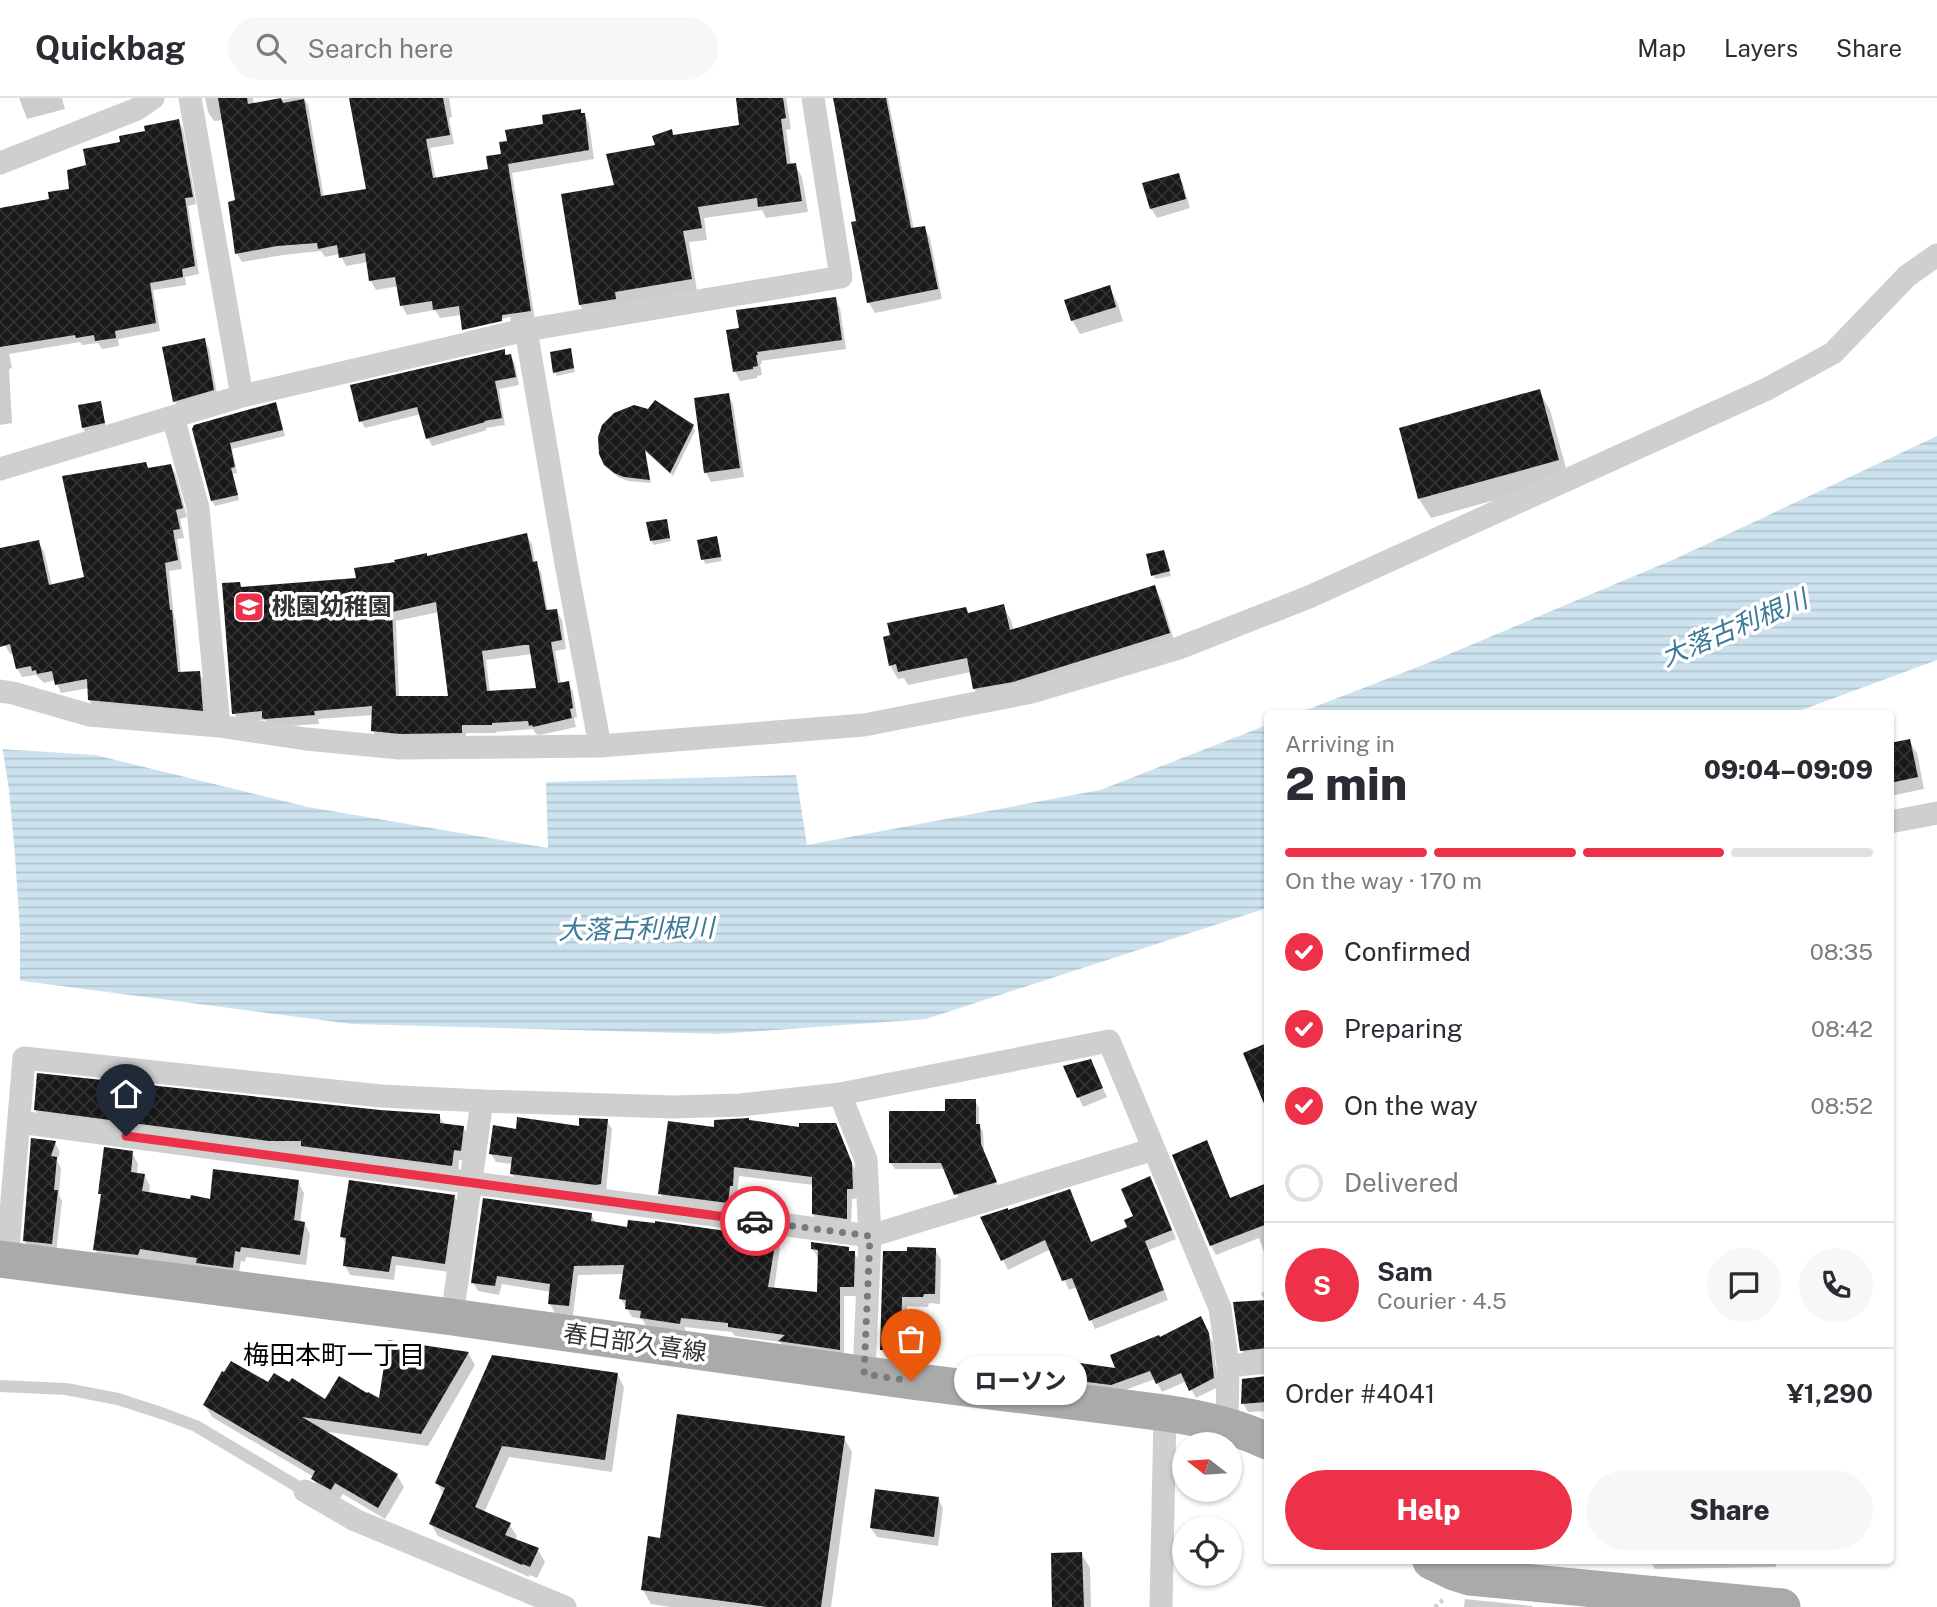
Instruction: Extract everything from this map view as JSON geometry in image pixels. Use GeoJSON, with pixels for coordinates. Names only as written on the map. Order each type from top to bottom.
{"type":"FeatureCollection","features":[{"type":"Feature","properties":{"kind":"main road","name":"春日部久喜線"},"geometry":{"type":"LineString","coordinates":[[3,1259],[1165,1413],[1227,1426],[1264,1440]]}},
{"type":"Feature","properties":{"kind":"main road"},"geometry":{"type":"LineString","coordinates":[[1437,1564],[1454,1572],[1489,1579],[1782,1607]]}},
{"type":"Feature","properties":{"kind":"street"},"geometry":{"type":"LineString","coordinates":[[0,163],[137,110],[153,98]]}},
{"type":"Feature","properties":{"kind":"street"},"geometry":{"type":"LineString","coordinates":[[190,98],[242,396]]}},
{"type":"Feature","properties":{"kind":"street"},"geometry":{"type":"LineString","coordinates":[[0,469],[242,396],[526,330],[841,277],[813,98]]}},
{"type":"Feature","properties":{"kind":"street"},"geometry":{"type":"LineString","coordinates":[[0,691],[89,715],[219,726],[306,739],[399,748],[600,746],[864,726],[1032,692],[1179,648],[1309,597],[1767,389],[1833,353],[1907,276],[1937,255]]}},
{"type":"Feature","properties":{"kind":"street"},"geometry":{"type":"LineString","coordinates":[[526,330],[600,746]]}},
{"type":"Feature","properties":{"kind":"street"},"geometry":{"type":"LineString","coordinates":[[173,417],[198,508],[219,726]]}},
{"type":"Feature","properties":{"kind":"street"},"geometry":{"type":"LineString","coordinates":[[1894,821],[1937,813]]}},
{"type":"Feature","properties":{"kind":"street"},"geometry":{"type":"LineString","coordinates":[[3,1259],[24,1058],[381,1096],[674,1107],[740,1105],[840,1094],[1109,1041],[1220,1308],[1228,1366],[1227,1426]]}},
{"type":"Feature","properties":{"kind":"street"},"geometry":{"type":"LineString","coordinates":[[840,1094],[866,1160],[870,1236],[864,1374]]}},
{"type":"Feature","properties":{"kind":"street"},"geometry":{"type":"LineString","coordinates":[[452,1317],[482,1101]]}},
{"type":"Feature","properties":{"kind":"street"},"geometry":{"type":"LineString","coordinates":[[19,1122],[870,1236],[1154,1149]]}},
{"type":"Feature","properties":{"kind":"street"},"geometry":{"type":"LineString","coordinates":[[1228,1366],[1264,1362]]}},
{"type":"Feature","properties":{"kind":"street"},"geometry":{"type":"LineString","coordinates":[[1161,1607],[1165,1413]]}},
{"type":"Feature","properties":{"kind":"street"},"geometry":{"type":"LineString","coordinates":[[305,1491],[355,1520],[565,1607]]}},
{"type":"Feature","properties":{"kind":"lane"},"geometry":{"type":"LineString","coordinates":[[0,1386],[66,1389],[118,1399],[164,1413],[196,1426],[305,1491]]}},
{"type":"Feature","properties":{"kind":"water","name":"大落古利根川"},"geometry":{"type":"Polygon","coordinates":[[[1937,436],[1937,660],[1802,710],[1306,710],[1428,663],[1677,558],[1937,436]]]}},
{"type":"Feature","properties":{"kind":"water","name":"大落古利根川"},"geometry":{"type":"Polygon","coordinates":[[[1264,726],[1264,909],[926,1019],[719,1034],[352,1024],[0,978],[0,749],[95,755],[308,807],[548,848],[546,782],[796,775],[807,845],[1100,790],[1264,726]]]}},
{"type":"Feature","properties":{"kind":"pier"},"geometry":{"type":"Polygon","coordinates":[[[0,745],[9,790],[15,856],[20,984],[0,981],[0,745]]]}},
{"type":"Feature","properties":{"kind":"building"},"geometry":{"type":"Polygon","coordinates":[[[218,98],[247,98],[248,104],[281,98],[283,103],[304,99],[321,196],[366,189],[349,98],[443,98],[450,135],[426,139],[433,178],[488,169],[486,156],[501,154],[499,142],[507,141],[505,130],[543,124],[542,115],[581,109],[581,113],[585,113],[589,150],[508,164],[531,311],[502,315],[502,321],[462,330],[459,306],[433,310],[432,301],[400,306],[395,277],[369,281],[365,253],[339,258],[337,245],[318,249],[317,243],[277,246],[235,254],[228,202],[235,200],[218,98]]]}},
{"type":"Feature","properties":{"kind":"building"},"geometry":{"type":"Polygon","coordinates":[[[736,98],[783,98],[786,118],[781,119],[787,164],[796,163],[802,201],[758,207],[757,198],[698,207],[702,228],[683,231],[692,279],[615,292],[616,299],[579,305],[561,194],[614,185],[606,154],[655,145],[652,136],[672,129],[673,135],[739,125],[736,98]]]}},
{"type":"Feature","properties":{"kind":"building"},"geometry":{"type":"Polygon","coordinates":[[[833,98],[886,98],[911,228],[925,226],[938,289],[867,303],[851,222],[856,221],[833,98]]]}},
{"type":"Feature","properties":{"kind":"building"},"geometry":{"type":"Polygon","coordinates":[[[179,119],[193,197],[185,198],[195,266],[182,269],[183,277],[150,283],[156,323],[115,331],[116,338],[95,341],[94,335],[76,338],[75,335],[0,347],[0,208],[49,199],[48,192],[69,189],[67,170],[86,165],[83,149],[120,142],[119,136],[145,131],[144,126],[179,119]]]}},
{"type":"Feature","properties":{"kind":"building"},"geometry":{"type":"Polygon","coordinates":[[[1179,173],[1186,199],[1150,209],[1142,183],[1179,173]]]}},
{"type":"Feature","properties":{"kind":"building"},"geometry":{"type":"Polygon","coordinates":[[[1110,285],[1116,307],[1071,321],[1064,300],[1110,285]]]}},
{"type":"Feature","properties":{"kind":"building"},"geometry":{"type":"Polygon","coordinates":[[[836,297],[842,340],[757,352],[758,366],[733,372],[726,330],[739,328],[736,310],[836,297]]]}},
{"type":"Feature","properties":{"kind":"building"},"geometry":{"type":"Polygon","coordinates":[[[205,338],[214,390],[173,402],[162,347],[205,338]]]}},
{"type":"Feature","properties":{"kind":"building"},"geometry":{"type":"Polygon","coordinates":[[[571,348],[574,368],[553,373],[550,352],[571,348]]]}},
{"type":"Feature","properties":{"kind":"building"},"geometry":{"type":"Polygon","coordinates":[[[505,349],[505,355],[511,354],[516,377],[495,381],[502,418],[426,439],[417,407],[359,422],[350,385],[505,349]]]}},
{"type":"Feature","properties":{"kind":"building"},"geometry":{"type":"Polygon","coordinates":[[[1540,389],[1559,460],[1418,499],[1399,428],[1540,389]]]}},
{"type":"Feature","properties":{"kind":"building"},"geometry":{"type":"Polygon","coordinates":[[[729,393],[740,468],[704,473],[694,398],[729,393]]]}},
{"type":"Feature","properties":{"kind":"building"},"geometry":{"type":"Polygon","coordinates":[[[655,400],[694,425],[670,473],[645,450],[650,480],[614,473],[604,465],[599,454],[598,437],[602,425],[614,413],[634,405],[648,409],[655,400]]]}},
{"type":"Feature","properties":{"kind":"building"},"geometry":{"type":"Polygon","coordinates":[[[101,401],[105,423],[82,428],[78,405],[101,401]]]}},
{"type":"Feature","properties":{"kind":"building"},"geometry":{"type":"Polygon","coordinates":[[[276,402],[283,430],[230,443],[235,467],[231,468],[238,495],[211,501],[192,429],[194,425],[276,402]]]}},
{"type":"Feature","properties":{"kind":"building"},"geometry":{"type":"Polygon","coordinates":[[[146,462],[148,468],[171,464],[183,508],[176,510],[180,529],[173,530],[178,560],[165,563],[178,672],[200,671],[203,711],[88,700],[87,679],[55,685],[52,671],[37,674],[36,670],[32,671],[31,666],[16,669],[10,644],[0,647],[0,548],[39,540],[49,585],[84,577],[62,476],[146,462]]]}},
{"type":"Feature","properties":{"kind":"building"},"geometry":{"type":"Polygon","coordinates":[[[667,519],[670,538],[650,541],[646,522],[667,519]]]}},
{"type":"Feature","properties":{"kind":"building"},"geometry":{"type":"Polygon","coordinates":[[[527,533],[533,562],[537,561],[546,610],[557,609],[562,640],[551,642],[558,683],[569,681],[572,718],[533,727],[529,726],[528,721],[462,725],[462,733],[400,734],[371,731],[372,706],[265,719],[262,718],[262,711],[232,714],[222,583],[240,582],[241,587],[356,578],[354,568],[395,562],[394,560],[427,553],[427,556],[527,533]],[[436,602],[392,612],[396,696],[448,696],[436,602]],[[529,645],[482,651],[487,691],[536,688],[529,645]]]}},
{"type":"Feature","properties":{"kind":"building"},"geometry":{"type":"Polygon","coordinates":[[[717,536],[721,557],[701,560],[697,540],[717,536]]]}},
{"type":"Feature","properties":{"kind":"building"},"geometry":{"type":"Polygon","coordinates":[[[1164,550],[1170,571],[1151,576],[1146,554],[1164,550]]]}},
{"type":"Feature","properties":{"kind":"building"},"geometry":{"type":"Polygon","coordinates":[[[1155,585],[1170,633],[1013,682],[973,689],[967,658],[898,672],[896,664],[889,666],[883,637],[890,635],[887,623],[966,607],[968,613],[1004,604],[1010,630],[1155,585]]]}},
{"type":"Feature","properties":{"kind":"building"},"geometry":{"type":"Polygon","coordinates":[[[1910,739],[1918,777],[1894,782],[1894,742],[1910,739]]]}},
{"type":"Feature","properties":{"kind":"building"},"geometry":{"type":"Polygon","coordinates":[[[1264,1044],[1264,1104],[1243,1053],[1264,1044]]]}},
{"type":"Feature","properties":{"kind":"building"},"geometry":{"type":"Polygon","coordinates":[[[1091,1059],[1103,1088],[1077,1098],[1063,1066],[1091,1059]]]}},
{"type":"Feature","properties":{"kind":"building"},"geometry":{"type":"Polygon","coordinates":[[[37,1073],[440,1114],[440,1123],[464,1126],[461,1151],[454,1150],[452,1166],[301,1146],[301,1141],[269,1141],[34,1110],[37,1073]]]}},
{"type":"Feature","properties":{"kind":"building"},"geometry":{"type":"Polygon","coordinates":[[[945,1099],[976,1099],[976,1124],[980,1124],[981,1144],[997,1182],[954,1195],[941,1163],[889,1163],[889,1111],[945,1111],[945,1099]]]}},
{"type":"Feature","properties":{"kind":"building"},"geometry":{"type":"Polygon","coordinates":[[[517,1117],[579,1126],[579,1118],[608,1119],[601,1184],[510,1174],[512,1157],[489,1154],[493,1125],[516,1129],[517,1117]]]}},
{"type":"Feature","properties":{"kind":"building"},"geometry":{"type":"Polygon","coordinates":[[[749,1118],[799,1127],[799,1123],[836,1123],[852,1163],[853,1189],[847,1189],[847,1219],[812,1214],[812,1177],[734,1167],[733,1186],[730,1186],[728,1203],[658,1194],[668,1121],[714,1127],[714,1120],[749,1118]]]}},
{"type":"Feature","properties":{"kind":"building"},"geometry":{"type":"Polygon","coordinates":[[[31,1138],[56,1141],[51,1156],[57,1157],[54,1190],[58,1190],[52,1244],[23,1241],[31,1138]]]}},
{"type":"Feature","properties":{"kind":"building"},"geometry":{"type":"Polygon","coordinates":[[[1207,1140],[1230,1198],[1264,1184],[1264,1225],[1210,1246],[1172,1155],[1207,1140]]]}},
{"type":"Feature","properties":{"kind":"building"},"geometry":{"type":"Polygon","coordinates":[[[104,1147],[133,1151],[131,1172],[145,1174],[142,1191],[190,1199],[191,1195],[210,1199],[213,1169],[299,1180],[294,1220],[305,1222],[300,1255],[241,1247],[240,1252],[235,1251],[233,1268],[196,1263],[197,1258],[140,1249],[138,1255],[93,1250],[104,1147]]]}},
{"type":"Feature","properties":{"kind":"building"},"geometry":{"type":"Polygon","coordinates":[[[1150,1176],[1172,1230],[1145,1241],[1164,1290],[1089,1321],[1072,1278],[1062,1281],[1045,1240],[1001,1261],[980,1217],[1070,1189],[1091,1242],[1127,1227],[1124,1220],[1133,1216],[1121,1189],[1150,1176]]]}},
{"type":"Feature","properties":{"kind":"building"},"geometry":{"type":"Polygon","coordinates":[[[349,1180],[455,1195],[445,1264],[392,1256],[389,1272],[343,1266],[346,1238],[340,1237],[349,1180]]]}},
{"type":"Feature","properties":{"kind":"building"},"geometry":{"type":"Polygon","coordinates":[[[483,1198],[592,1213],[591,1221],[627,1227],[628,1220],[655,1221],[776,1238],[768,1287],[817,1292],[818,1250],[811,1249],[811,1242],[849,1247],[849,1251],[855,1251],[854,1287],[840,1287],[840,1350],[778,1341],[785,1335],[728,1327],[728,1323],[681,1318],[680,1324],[640,1318],[641,1311],[625,1309],[626,1300],[619,1299],[624,1265],[574,1266],[569,1306],[548,1304],[550,1284],[497,1276],[495,1286],[471,1283],[483,1198]]]}},
{"type":"Feature","properties":{"kind":"building"},"geometry":{"type":"Polygon","coordinates":[[[907,1247],[936,1248],[935,1294],[902,1297],[901,1350],[880,1350],[883,1251],[907,1251],[907,1247]]]}},
{"type":"Feature","properties":{"kind":"building"},"geometry":{"type":"Polygon","coordinates":[[[1264,1300],[1264,1348],[1240,1351],[1233,1302],[1264,1300]]]}},
{"type":"Feature","properties":{"kind":"building"},"geometry":{"type":"Polygon","coordinates":[[[1201,1316],[1209,1333],[1214,1378],[1189,1391],[1181,1373],[1156,1384],[1150,1371],[1111,1385],[1071,1380],[1073,1362],[1115,1368],[1110,1355],[1159,1335],[1160,1337],[1201,1316]]]}},
{"type":"Feature","properties":{"kind":"building"},"geometry":{"type":"Polygon","coordinates":[[[388,1340],[469,1352],[421,1434],[302,1417],[398,1474],[378,1508],[335,1483],[331,1490],[311,1479],[315,1471],[203,1405],[222,1371],[224,1372],[231,1361],[268,1382],[274,1373],[289,1382],[292,1378],[325,1399],[339,1376],[379,1398],[388,1340]]]}},
{"type":"Feature","properties":{"kind":"building"},"geometry":{"type":"Polygon","coordinates":[[[492,1355],[618,1373],[605,1460],[502,1446],[475,1507],[511,1523],[505,1535],[539,1548],[530,1567],[429,1524],[445,1488],[435,1483],[492,1355]]]}},
{"type":"Feature","properties":{"kind":"building"},"geometry":{"type":"Polygon","coordinates":[[[1264,1376],[1264,1402],[1241,1404],[1242,1379],[1264,1376]]]}},
{"type":"Feature","properties":{"kind":"building"},"geometry":{"type":"Polygon","coordinates":[[[677,1414],[845,1436],[821,1607],[767,1607],[641,1590],[648,1536],[660,1538],[677,1414]]]}},
{"type":"Feature","properties":{"kind":"building"},"geometry":{"type":"Polygon","coordinates":[[[875,1489],[939,1497],[934,1537],[870,1528],[875,1489]]]}},
{"type":"Feature","properties":{"kind":"building"},"geometry":{"type":"Polygon","coordinates":[[[1082,1552],[1084,1607],[1052,1607],[1051,1553],[1082,1552]]]}},
{"type":"Feature","properties":{"kind":"way so far"},"geometry":{"type":"LineString","coordinates":[[755,1221],[870,1236],[864,1374],[911,1381]]}},
{"type":"Feature","properties":{"kind":"place","name":"桃園幼稚園"},"geometry":{"type":"Point","coordinates":[249,607]}},
{"type":"Feature","properties":{"kind":"place","name":"ローソン"},"geometry":{"type":"Point","coordinates":[911,1381]}},
{"type":"Feature","properties":{"kind":"district","name":"梅田本町一丁目"},"geometry":{"type":"Point","coordinates":[334,1355]}},
{"type":"Feature","properties":{"kind":"route"},"geometry":{"type":"LineString","coordinates":[[126,1136],[755,1221]]}}]}
